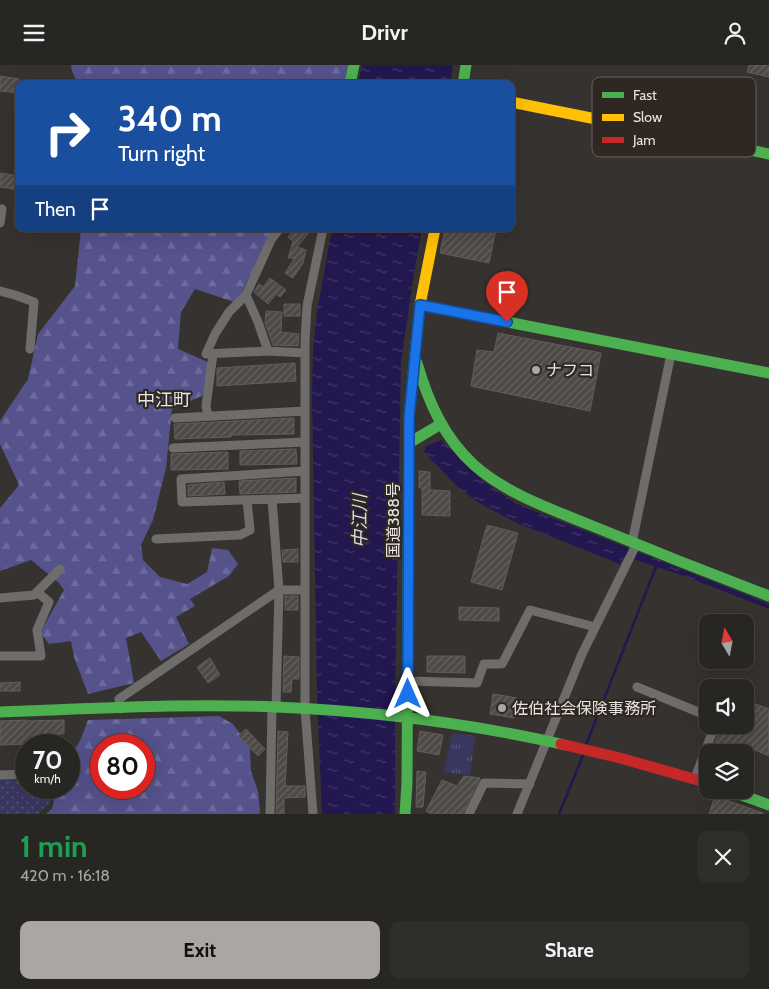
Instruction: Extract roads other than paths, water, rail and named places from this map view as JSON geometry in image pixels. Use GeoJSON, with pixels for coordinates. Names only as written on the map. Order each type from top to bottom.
{"type":"FeatureCollection","features":[{"type":"Feature","properties":{"kind":"main road"},"geometry":{"type":"LineString","coordinates":[[351,80],[354,65]]}},
{"type":"Feature","properties":{"kind":"main road"},"geometry":{"type":"LineString","coordinates":[[464,80],[466,65]]}},
{"type":"Feature","properties":{"kind":"main road"},"geometry":{"type":"LineString","coordinates":[[515,103],[592,118]]}},
{"type":"Feature","properties":{"kind":"main road"},"geometry":{"type":"LineString","coordinates":[[756,151],[769,154]]}},
{"type":"Feature","properties":{"kind":"main road","name":"国道388号"},"geometry":{"type":"LineString","coordinates":[[405,814],[407,783],[404,717],[408,681],[410,409],[420,305],[434,232]]}},
{"type":"Feature","properties":{"kind":"main road"},"geometry":{"type":"LineString","coordinates":[[420,305],[769,373]]}},
{"type":"Feature","properties":{"kind":"main road"},"geometry":{"type":"LineString","coordinates":[[414,355],[432,409],[441,424],[469,460],[504,487],[522,497],[634,546],[769,596]]}},
{"type":"Feature","properties":{"kind":"main road"},"geometry":{"type":"LineString","coordinates":[[409,443],[441,424]]}},
{"type":"Feature","properties":{"kind":"main road"},"geometry":{"type":"LineString","coordinates":[[0,712],[182,707],[274,708],[404,717],[585,749],[699,780]]}},
{"type":"Feature","properties":{"kind":"main road"},"geometry":{"type":"LineString","coordinates":[[753,799],[769,805]]}},
{"type":"Feature","properties":{"kind":"street"},"geometry":{"type":"LineString","coordinates":[[0,209],[2,209],[0,223]]}},
{"type":"Feature","properties":{"kind":"street"},"geometry":{"type":"LineString","coordinates":[[278,232],[271,240],[246,295],[229,311],[214,334],[206,354],[268,351],[305,353]]}},
{"type":"Feature","properties":{"kind":"street"},"geometry":{"type":"LineString","coordinates":[[313,814],[305,590],[305,353],[308,306],[322,232]]}},
{"type":"Feature","properties":{"kind":"street"},"geometry":{"type":"LineString","coordinates":[[0,291],[34,303],[30,349]]}},
{"type":"Feature","properties":{"kind":"street"},"geometry":{"type":"LineString","coordinates":[[246,295],[268,351]]}},
{"type":"Feature","properties":{"kind":"street"},"geometry":{"type":"LineString","coordinates":[[208,416],[206,406],[213,353]]}},
{"type":"Feature","properties":{"kind":"street"},"geometry":{"type":"LineString","coordinates":[[518,814],[594,627],[634,546],[671,354]]}},
{"type":"Feature","properties":{"kind":"street"},"geometry":{"type":"LineString","coordinates":[[175,418],[305,411]]}},
{"type":"Feature","properties":{"kind":"street"},"geometry":{"type":"LineString","coordinates":[[173,448],[305,442]]}},
{"type":"Feature","properties":{"kind":"street"},"geometry":{"type":"LineString","coordinates":[[305,471],[181,479],[182,502],[305,498]]}},
{"type":"Feature","properties":{"kind":"street"},"geometry":{"type":"LineString","coordinates":[[270,814],[279,590],[272,499]]}},
{"type":"Feature","properties":{"kind":"street"},"geometry":{"type":"LineString","coordinates":[[156,539],[240,535],[250,529],[247,500]]}},
{"type":"Feature","properties":{"kind":"street"},"geometry":{"type":"LineString","coordinates":[[0,598],[34,595],[60,569]]}},
{"type":"Feature","properties":{"kind":"street"},"geometry":{"type":"LineString","coordinates":[[120,709],[119,699],[279,590],[305,590]]}},
{"type":"Feature","properties":{"kind":"street"},"geometry":{"type":"LineString","coordinates":[[0,656],[41,656],[37,631],[49,602],[37,591]]}},
{"type":"Feature","properties":{"kind":"street"},"geometry":{"type":"LineString","coordinates":[[408,681],[477,683],[484,664],[502,664],[530,610],[594,627]]}},
{"type":"Feature","properties":{"kind":"street"},"geometry":{"type":"LineString","coordinates":[[637,687],[699,712]]}},
{"type":"Feature","properties":{"kind":"street"},"geometry":{"type":"LineString","coordinates":[[695,779],[712,734]]}},
{"type":"Feature","properties":{"kind":"street"},"geometry":{"type":"LineString","coordinates":[[0,775],[15,774]]}},
{"type":"Feature","properties":{"kind":"street"},"geometry":{"type":"LineString","coordinates":[[469,814],[484,783],[530,783]]}},
{"type":"Feature","properties":{"kind":"water"},"geometry":{"type":"Polygon","coordinates":[[[362,65],[453,65],[451,80],[359,80],[362,65]]]}},
{"type":"Feature","properties":{"kind":"water","name":"中江川"},"geometry":{"type":"Polygon","coordinates":[[[331,232],[421,232],[401,362],[395,700],[395,814],[322,814],[317,695],[312,394],[313,351],[317,312],[331,232]]]}},
{"type":"Feature","properties":{"kind":"water"},"geometry":{"type":"Polygon","coordinates":[[[441,440],[483,481],[517,504],[769,604],[769,609],[684,576],[624,556],[620,564],[519,524],[479,503],[459,488],[424,452],[426,446],[441,440]]]}},
{"type":"Feature","properties":{"kind":"waterway"},"geometry":{"type":"LineString","coordinates":[[586,745],[657,564]]}},
{"type":"Feature","properties":{"kind":"waterway"},"geometry":{"type":"LineString","coordinates":[[559,814],[584,753]]}},
{"type":"Feature","properties":{"kind":"place","name":"ナフコ"},"geometry":{"type":"Point","coordinates":[536,370]}},
{"type":"Feature","properties":{"kind":"place","name":"佐伯社会保険事務所"},"geometry":{"type":"Point","coordinates":[502,708]}},
{"type":"Feature","properties":{"kind":"district","name":"中江町"},"geometry":{"type":"Point","coordinates":[164,400]}}]}
